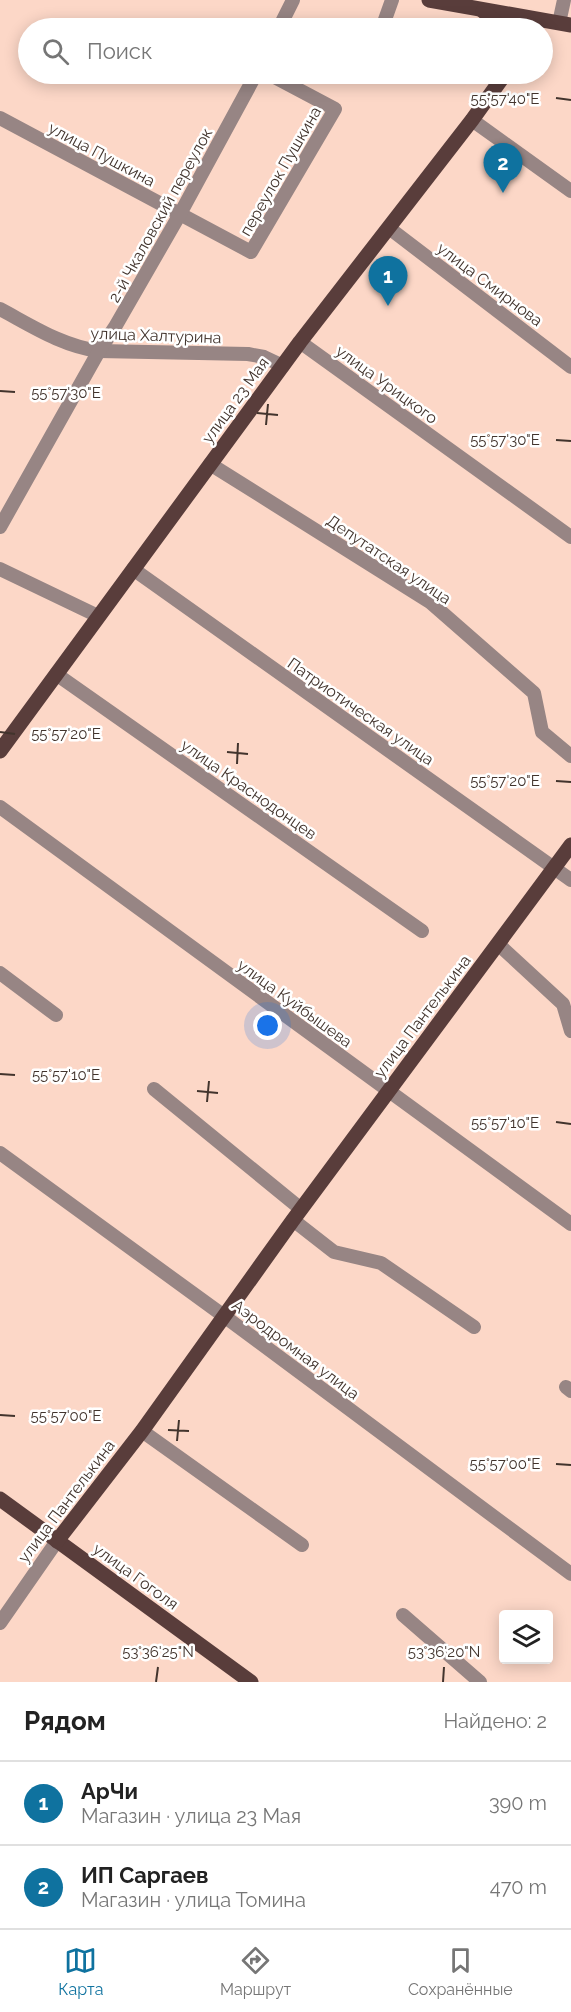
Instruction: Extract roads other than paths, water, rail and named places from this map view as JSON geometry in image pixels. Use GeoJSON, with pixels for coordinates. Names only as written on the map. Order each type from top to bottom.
{"type":"FeatureCollection","features":[{"type":"Feature","properties":{"kind":"main road"},"geometry":{"type":"LineString","coordinates":[[429,0],[515,18]]}},
{"type":"Feature","properties":{"kind":"main road"},"geometry":{"type":"LineString","coordinates":[[480,9],[491,18]]}},
{"type":"Feature","properties":{"kind":"main road","name":"улица 23 Мая"},"geometry":{"type":"LineString","coordinates":[[0,751],[300,342],[498,84]]}},
{"type":"Feature","properties":{"kind":"main road","name":"улица Пантелькина"},"geometry":{"type":"LineString","coordinates":[[57,1541],[141,1431],[297,1214],[571,845]]}},
{"type":"Feature","properties":{"kind":"main road","name":"улица Гоголя"},"geometry":{"type":"LineString","coordinates":[[0,1498],[251,1682]]}},
{"type":"Feature","properties":{"kind":"street"},"geometry":{"type":"LineString","coordinates":[[284,18],[293,0]]}},
{"type":"Feature","properties":{"kind":"street"},"geometry":{"type":"LineString","coordinates":[[386,18],[392,0]]}},
{"type":"Feature","properties":{"kind":"street"},"geometry":{"type":"LineString","coordinates":[[564,0],[565,24]]}},
{"type":"Feature","properties":{"kind":"street","name":"2-й Чкаловский переулок"},"geometry":{"type":"LineString","coordinates":[[0,527],[99,351],[180,214],[251,84]]}},
{"type":"Feature","properties":{"kind":"street","name":"переулок Пушкина"},"geometry":{"type":"LineString","coordinates":[[251,252],[335,109],[288,84]]}},
{"type":"Feature","properties":{"kind":"street","name":"улица Пушкина"},"geometry":{"type":"LineString","coordinates":[[0,118],[251,252]]}},
{"type":"Feature","properties":{"kind":"street"},"geometry":{"type":"LineString","coordinates":[[472,120],[571,191]]}},
{"type":"Feature","properties":{"kind":"street","name":"улица Смирнова"},"geometry":{"type":"LineString","coordinates":[[389,228],[571,367]]}},
{"type":"Feature","properties":{"kind":"street","name":"улица Халтурина"},"geometry":{"type":"LineString","coordinates":[[0,309],[69,345],[99,351],[248,354],[264,357],[283,366]]}},
{"type":"Feature","properties":{"kind":"street","name":"улица Урицкого"},"geometry":{"type":"LineString","coordinates":[[300,342],[571,537]]}},
{"type":"Feature","properties":{"kind":"street","name":"Депутатская улица"},"geometry":{"type":"LineString","coordinates":[[210,464],[430,602],[534,693],[542,732],[571,756]]}},
{"type":"Feature","properties":{"kind":"street"},"geometry":{"type":"LineString","coordinates":[[0,569],[98,616]]}},
{"type":"Feature","properties":{"kind":"street","name":"Патриотическая улица"},"geometry":{"type":"LineString","coordinates":[[133,569],[571,880]]}},
{"type":"Feature","properties":{"kind":"street","name":"улица Краснодонцев"},"geometry":{"type":"LineString","coordinates":[[56,674],[422,931]]}},
{"type":"Feature","properties":{"kind":"street","name":"улица Куйбышева"},"geometry":{"type":"LineString","coordinates":[[0,807],[571,1224]]}},
{"type":"Feature","properties":{"kind":"street"},"geometry":{"type":"LineString","coordinates":[[498,944],[563,1004],[571,1031]]}},
{"type":"Feature","properties":{"kind":"street"},"geometry":{"type":"LineString","coordinates":[[0,973],[56,1016]]}},
{"type":"Feature","properties":{"kind":"street"},"geometry":{"type":"LineString","coordinates":[[154,1089],[297,1214],[334,1251],[381,1263],[474,1327]]}},
{"type":"Feature","properties":{"kind":"street","name":"Аэродромная улица"},"geometry":{"type":"LineString","coordinates":[[0,1153],[224,1316],[571,1575]]}},
{"type":"Feature","properties":{"kind":"street"},"geometry":{"type":"LineString","coordinates":[[141,1431],[302,1545]]}},
{"type":"Feature","properties":{"kind":"street","name":"улица Пантелькина"},"geometry":{"type":"LineString","coordinates":[[0,1623],[57,1541]]}},
{"type":"Feature","properties":{"kind":"street"},"geometry":{"type":"LineString","coordinates":[[403,1615],[480,1682]]}},
{"type":"Feature","properties":{"kind":"place","name":"ИП Саргаев"},"geometry":{"type":"Point","coordinates":[503,193]}},
{"type":"Feature","properties":{"kind":"place","name":"АрЧи"},"geometry":{"type":"Point","coordinates":[388,306]}}]}
